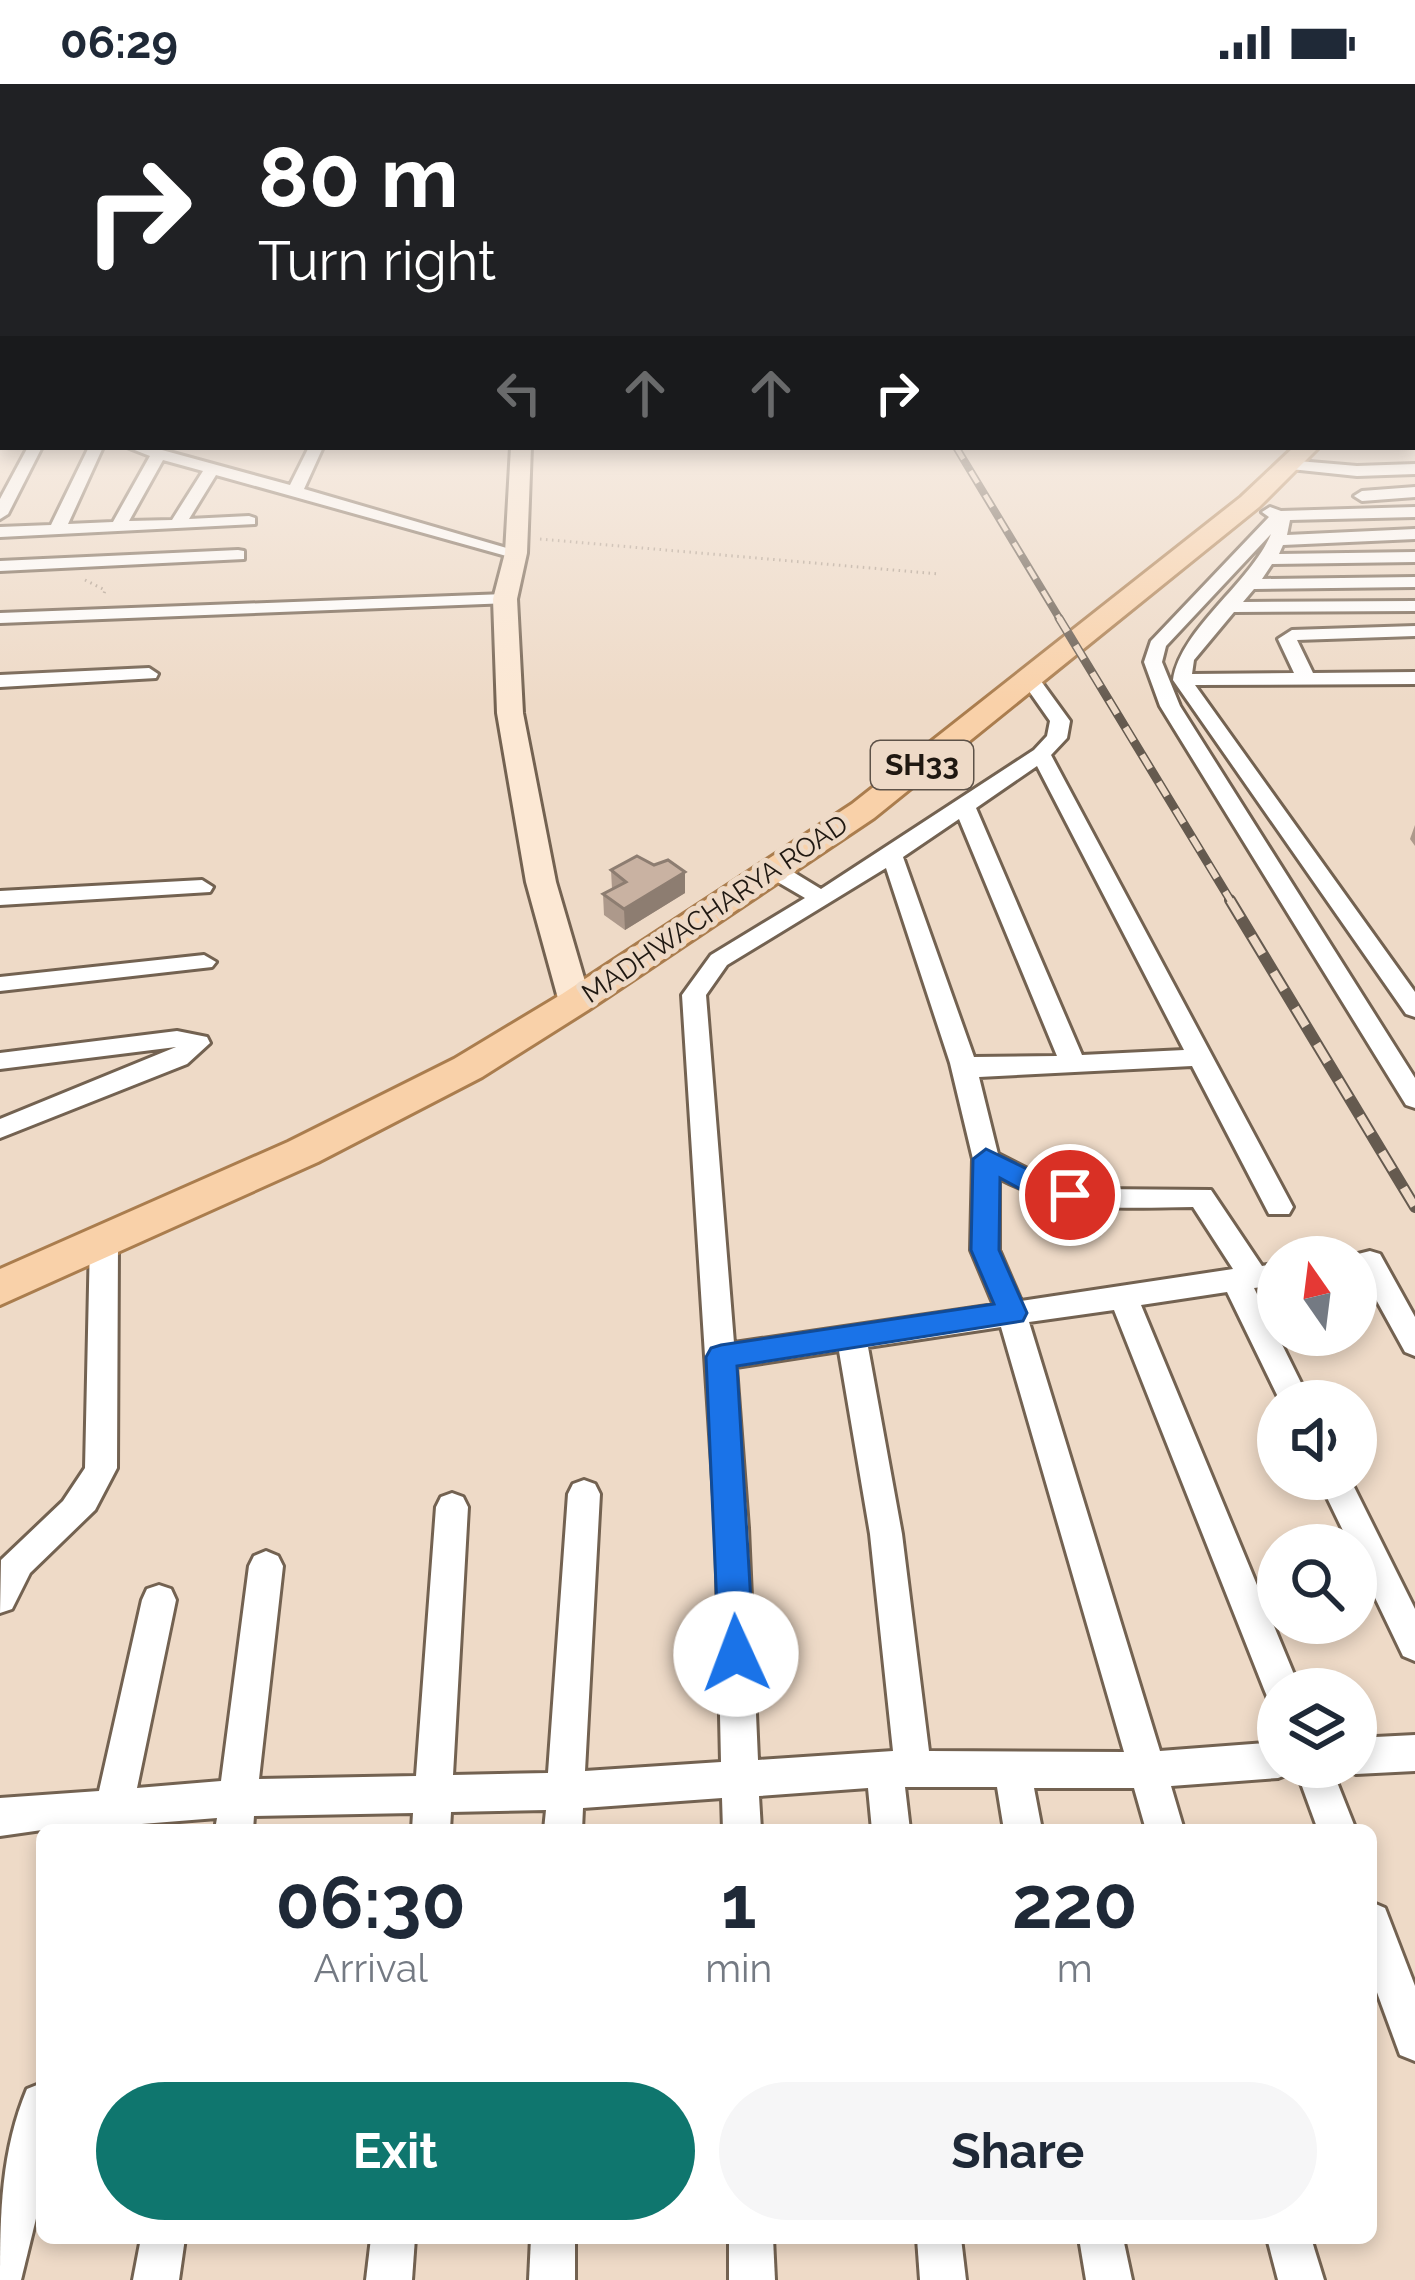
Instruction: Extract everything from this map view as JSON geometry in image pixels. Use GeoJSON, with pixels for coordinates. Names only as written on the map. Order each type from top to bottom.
{"type":"FeatureCollection","features":[{"type":"Feature","properties":{"kind":"main road","name":"MADHWACHARYA ROAD"},"geometry":{"type":"LineString","coordinates":[[0,1288],[303,1152],[468,1068],[575,1002],[863,811],[1259,498]]}},
{"type":"Feature","properties":{"kind":"main road","name":"MADHWACHARYA ROAD"},"geometry":{"type":"LineString","coordinates":[[0,1266],[241,1159],[455,1055],[522,1034]]}},
{"type":"Feature","properties":{"kind":"street"},"geometry":{"type":"LineString","coordinates":[[58,528],[72,498]]}},
{"type":"Feature","properties":{"kind":"street"},"geometry":{"type":"LineString","coordinates":[[119,525],[134,498]]}},
{"type":"Feature","properties":{"kind":"street"},"geometry":{"type":"LineString","coordinates":[[178,523],[194,498]]}},
{"type":"Feature","properties":{"kind":"street"},"geometry":{"type":"LineString","coordinates":[[230,581],[261,498]]}},
{"type":"Feature","properties":{"kind":"street"},"geometry":{"type":"LineString","coordinates":[[326,498],[516,545]]}},
{"type":"Feature","properties":{"kind":"street"},"geometry":{"type":"LineString","coordinates":[[518,498],[516,545],[505,599],[510,712],[541,882],[575,1002]]}},
{"type":"Feature","properties":{"kind":"street"},"geometry":{"type":"LineString","coordinates":[[1268,498],[1156,645],[1153,662],[1170,706],[1415,1099]]}},
{"type":"Feature","properties":{"kind":"street"},"geometry":{"type":"LineString","coordinates":[[1283,498],[1284,523],[1277,540],[1185,659],[1182,680],[1415,1010]]}},
{"type":"Feature","properties":{"kind":"street"},"geometry":{"type":"LineString","coordinates":[[1359,498],[1415,512]]}},
{"type":"Feature","properties":{"kind":"street"},"geometry":{"type":"LineString","coordinates":[[0,532],[249,521]]}},
{"type":"Feature","properties":{"kind":"street"},"geometry":{"type":"LineString","coordinates":[[1277,540],[1415,534]]}},
{"type":"Feature","properties":{"kind":"street"},"geometry":{"type":"LineString","coordinates":[[1264,559],[1415,557]]}},
{"type":"Feature","properties":{"kind":"street"},"geometry":{"type":"LineString","coordinates":[[0,566],[88,562],[230,581],[505,599]]}},
{"type":"Feature","properties":{"kind":"street"},"geometry":{"type":"LineString","coordinates":[[0,618],[96,613],[230,581]]}},
{"type":"Feature","properties":{"kind":"street"},"geometry":{"type":"LineString","coordinates":[[1246,584],[1415,582]]}},
{"type":"Feature","properties":{"kind":"street"},"geometry":{"type":"LineString","coordinates":[[1227,607],[1415,606]]}},
{"type":"Feature","properties":{"kind":"street"},"geometry":{"type":"LineString","coordinates":[[1305,677],[1287,639],[1292,634],[1415,631]]}},
{"type":"Feature","properties":{"kind":"street"},"geometry":{"type":"LineString","coordinates":[[0,681],[149,674]]}},
{"type":"Feature","properties":{"kind":"street"},"geometry":{"type":"LineString","coordinates":[[1182,680],[1415,678]]}},
{"type":"Feature","properties":{"kind":"street"},"geometry":{"type":"LineString","coordinates":[[742,1824],[721,1357],[694,995],[719,960],[892,855],[1042,754],[1057,738],[1060,721],[1031,680]]}},
{"type":"Feature","properties":{"kind":"street"},"geometry":{"type":"LineString","coordinates":[[1042,754],[1279,1207]]}},
{"type":"Feature","properties":{"kind":"street"},"geometry":{"type":"LineString","coordinates":[[964,805],[1072,1060]]}},
{"type":"Feature","properties":{"kind":"street"},"geometry":{"type":"LineString","coordinates":[[892,855],[965,1070],[1072,1060],[1200,1057]]}},
{"type":"Feature","properties":{"kind":"street"},"geometry":{"type":"LineString","coordinates":[[772,869],[820,898]]}},
{"type":"Feature","properties":{"kind":"street"},"geometry":{"type":"LineString","coordinates":[[0,898],[202,887]]}},
{"type":"Feature","properties":{"kind":"street"},"geometry":{"type":"LineString","coordinates":[[0,984],[204,962]]}},
{"type":"Feature","properties":{"kind":"street"},"geometry":{"type":"LineString","coordinates":[[0,1061],[177,1039],[198,1043],[178,1058],[0,1129]]}},
{"type":"Feature","properties":{"kind":"street"},"geometry":{"type":"LineString","coordinates":[[962,1059],[986,1159],[985,1250],[1012,1313],[1163,1824]]}},
{"type":"Feature","properties":{"kind":"street"},"geometry":{"type":"LineString","coordinates":[[986,1159],[1045,1190],[1094,1199],[1201,1197],[1256,1276],[1288,1380]]}},
{"type":"Feature","properties":{"kind":"street"},"geometry":{"type":"LineString","coordinates":[[0,1598],[16,1564],[66,1523],[89,1496],[101,1468],[104,1241]]}},
{"type":"Feature","properties":{"kind":"street"},"geometry":{"type":"LineString","coordinates":[[1377,1275],[1415,1344]]}},
{"type":"Feature","properties":{"kind":"street"},"geometry":{"type":"LineString","coordinates":[[721,1357],[1256,1276]]}},
{"type":"Feature","properties":{"kind":"street"},"geometry":{"type":"LineString","coordinates":[[1123,1296],[1274,1668]]}},
{"type":"Feature","properties":{"kind":"street"},"geometry":{"type":"LineString","coordinates":[[852,1339],[886,1534],[898,1769],[892,1824]]}},
{"type":"Feature","properties":{"kind":"street"},"geometry":{"type":"LineString","coordinates":[[563,1824],[584,1494]]}},
{"type":"Feature","properties":{"kind":"street"},"geometry":{"type":"LineString","coordinates":[[1344,1500],[1415,1645]]}},
{"type":"Feature","properties":{"kind":"street"},"geometry":{"type":"LineString","coordinates":[[433,1812],[452,1507]]}},
{"type":"Feature","properties":{"kind":"street"},"geometry":{"type":"LineString","coordinates":[[237,1814],[266,1566]]}},
{"type":"Feature","properties":{"kind":"street"},"geometry":{"type":"LineString","coordinates":[[111,1820],[159,1600]]}},
{"type":"Feature","properties":{"kind":"street"},"geometry":{"type":"LineString","coordinates":[[1377,1755],[1415,1753]]}},
{"type":"Feature","properties":{"kind":"street"},"geometry":{"type":"LineString","coordinates":[[0,1816],[111,1820],[433,1812],[564,1791],[898,1769],[1147,1770],[1257,1762]]}},
{"type":"Feature","properties":{"kind":"street"},"geometry":{"type":"LineString","coordinates":[[1012,1770],[1022,1824]]}},
{"type":"Feature","properties":{"kind":"street"},"geometry":{"type":"LineString","coordinates":[[1321,1788],[1335,1824]]}},
{"type":"Feature","properties":{"kind":"street"},"geometry":{"type":"LineString","coordinates":[[1377,1938],[1415,2040]]}},
{"type":"Feature","properties":{"kind":"street"},"geometry":{"type":"LineString","coordinates":[[0,2276],[36,2129]]}},
{"type":"Feature","properties":{"kind":"street"},"geometry":{"type":"LineString","coordinates":[[156,2280],[162,2244]]}},
{"type":"Feature","properties":{"kind":"street"},"geometry":{"type":"LineString","coordinates":[[389,2280],[392,2244]]}},
{"type":"Feature","properties":{"kind":"street"},"geometry":{"type":"LineString","coordinates":[[552,2280],[553,2244]]}},
{"type":"Feature","properties":{"kind":"street"},"geometry":{"type":"LineString","coordinates":[[752,2244],[752,2280]]}},
{"type":"Feature","properties":{"kind":"street"},"geometry":{"type":"LineString","coordinates":[[940,2244],[944,2280]]}},
{"type":"Feature","properties":{"kind":"street"},"geometry":{"type":"LineString","coordinates":[[1102,2244],[1109,2280]]}},
{"type":"Feature","properties":{"kind":"street"},"geometry":{"type":"LineString","coordinates":[[1290,2244],[1301,2280]]}},
{"type":"Feature","properties":{"kind":"path"},"geometry":{"type":"LineString","coordinates":[[516,545],[938,574]]}},
{"type":"Feature","properties":{"kind":"path"},"geometry":{"type":"LineString","coordinates":[[88,562],[84,580],[105,590],[96,613]]}},
{"type":"Feature","properties":{"kind":"building"},"geometry":{"type":"Polygon","coordinates":[[[637,856],[654,865],[668,860],[685,872],[624,909],[603,894],[626,882],[611,870],[637,856]]]}},
{"type":"Feature","properties":{"kind":"railway"},"geometry":{"type":"LineString","coordinates":[[987,498],[1061,621]]}},
{"type":"Feature","properties":{"kind":"railway"},"geometry":{"type":"LineString","coordinates":[[1059,618],[1232,903]]}},
{"type":"Feature","properties":{"kind":"railway"},"geometry":{"type":"LineString","coordinates":[[1230,900],[1415,1207]]}},
{"type":"Feature","properties":{"kind":"route"},"geometry":{"type":"LineString","coordinates":[[736,1654],[721,1357],[1012,1313],[985,1250],[986,1159],[1045,1190],[1070,1195]]}}]}
